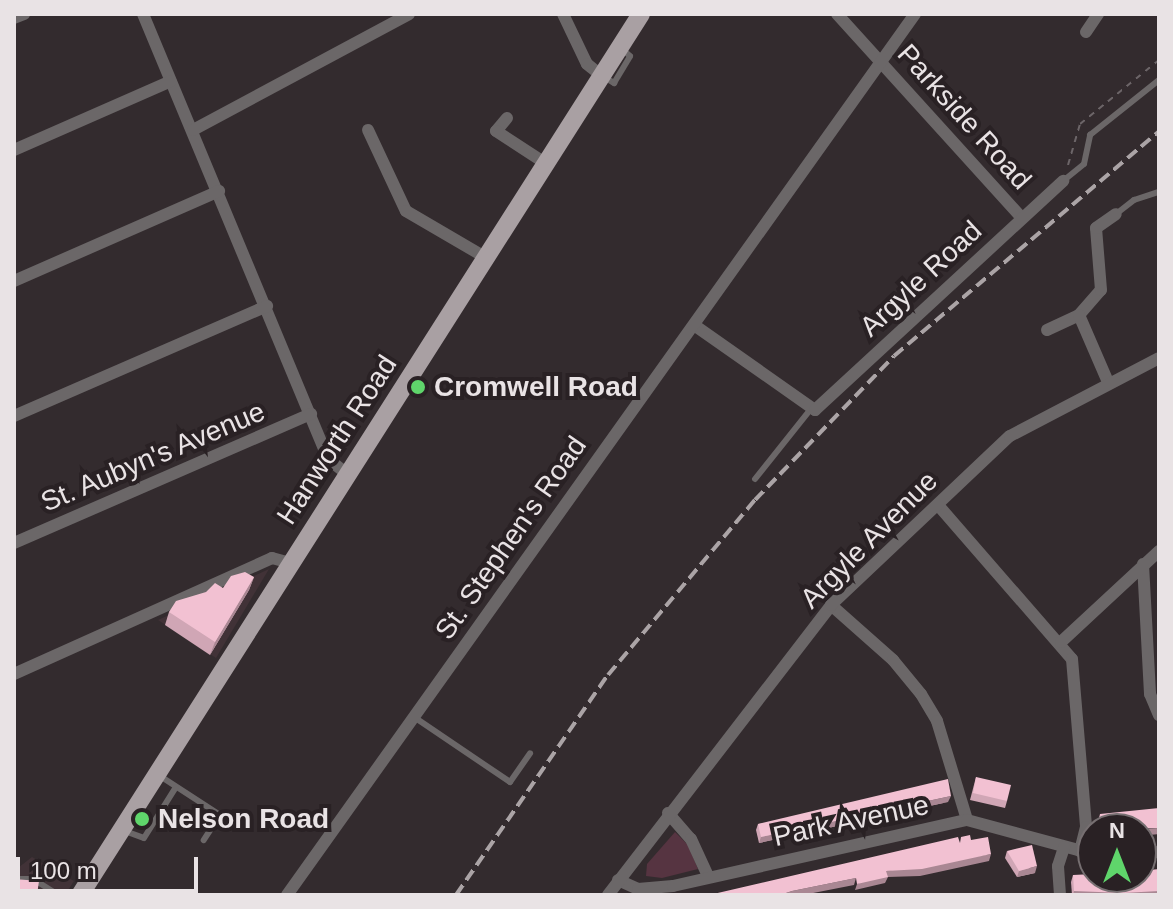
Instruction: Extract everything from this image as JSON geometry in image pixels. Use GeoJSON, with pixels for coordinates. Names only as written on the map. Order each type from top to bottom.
{"type":"FeatureCollection","features":[{"type":"Feature","properties":{"kind":"main road","name":"Hanworth Road"},"geometry":{"type":"LineString","coordinates":[[80,895],[347,474],[488,259],[545,163],[641,14]]}},
{"type":"Feature","properties":{"kind":"street"},"geometry":{"type":"LineString","coordinates":[[14,18],[24,14]]}},
{"type":"Feature","properties":{"kind":"street"},"geometry":{"type":"LineString","coordinates":[[143,14],[267,306],[328,459],[347,474]]}},
{"type":"Feature","properties":{"kind":"street"},"geometry":{"type":"LineString","coordinates":[[193,130],[409,14]]}},
{"type":"Feature","properties":{"kind":"street"},"geometry":{"type":"LineString","coordinates":[[563,14],[587,64],[602,76]]}},
{"type":"Feature","properties":{"kind":"street","name":"Parkside Road"},"geometry":{"type":"LineString","coordinates":[[837,14],[1022,218]]}},
{"type":"Feature","properties":{"kind":"street","name":"St. Stephen's Road"},"geometry":{"type":"LineString","coordinates":[[287,895],[915,14]]}},
{"type":"Feature","properties":{"kind":"street"},"geometry":{"type":"LineString","coordinates":[[1086,32],[1098,14]]}},
{"type":"Feature","properties":{"kind":"street"},"geometry":{"type":"LineString","coordinates":[[14,150],[171,81]]}},
{"type":"Feature","properties":{"kind":"street"},"geometry":{"type":"LineString","coordinates":[[507,118],[496,131],[545,163]]}},
{"type":"Feature","properties":{"kind":"street"},"geometry":{"type":"LineString","coordinates":[[368,130],[406,211],[488,259]]}},
{"type":"Feature","properties":{"kind":"street","name":"Argyle Road"},"geometry":{"type":"LineString","coordinates":[[810,410],[1063,181]]}},
{"type":"Feature","properties":{"kind":"street"},"geometry":{"type":"LineString","coordinates":[[14,281],[219,191]]}},
{"type":"Feature","properties":{"kind":"street"},"geometry":{"type":"LineString","coordinates":[[1047,330],[1079,315],[1101,290],[1096,228],[1116,214]]}},
{"type":"Feature","properties":{"kind":"street"},"geometry":{"type":"LineString","coordinates":[[14,416],[267,306]]}},
{"type":"Feature","properties":{"kind":"street"},"geometry":{"type":"LineString","coordinates":[[1079,315],[1108,382]]}},
{"type":"Feature","properties":{"kind":"street"},"geometry":{"type":"LineString","coordinates":[[694,325],[810,410]]}},
{"type":"Feature","properties":{"kind":"street","name":"Argyle Avenue"},"geometry":{"type":"LineString","coordinates":[[608,895],[668,813],[831,605],[1010,436],[1159,358]]}},
{"type":"Feature","properties":{"kind":"street","name":"St. Aubyn's Avenue"},"geometry":{"type":"LineString","coordinates":[[14,543],[311,414]]}},
{"type":"Feature","properties":{"kind":"street"},"geometry":{"type":"LineString","coordinates":[[938,505],[1061,642],[1072,659],[1085,813]]}},
{"type":"Feature","properties":{"kind":"street"},"geometry":{"type":"LineString","coordinates":[[1061,642],[1159,551]]}},
{"type":"Feature","properties":{"kind":"street"},"geometry":{"type":"LineString","coordinates":[[14,674],[272,558],[291,563]]}},
{"type":"Feature","properties":{"kind":"street"},"geometry":{"type":"LineString","coordinates":[[1143,564],[1150,694],[1159,715]]}},
{"type":"Feature","properties":{"kind":"street"},"geometry":{"type":"LineString","coordinates":[[831,605],[893,660],[921,694],[937,721],[967,820]]}},
{"type":"Feature","properties":{"kind":"street"},"geometry":{"type":"LineString","coordinates":[[668,813],[691,839],[708,876]]}},
{"type":"Feature","properties":{"kind":"street","name":"Park Avenue"},"geometry":{"type":"LineString","coordinates":[[618,880],[638,889],[967,820],[1077,850]]}},
{"type":"Feature","properties":{"kind":"street"},"geometry":{"type":"LineString","coordinates":[[1060,895],[1058,866],[1064,847]]}},
{"type":"Feature","properties":{"kind":"lane"},"geometry":{"type":"LineString","coordinates":[[1063,181],[1084,164],[1090,135],[1159,80]]}},
{"type":"Feature","properties":{"kind":"lane"},"geometry":{"type":"LineString","coordinates":[[1116,214],[1134,200],[1159,192]]}},
{"type":"Feature","properties":{"kind":"lane"},"geometry":{"type":"LineString","coordinates":[[755,479],[810,410]]}},
{"type":"Feature","properties":{"kind":"lane"},"geometry":{"type":"LineString","coordinates":[[414,717],[510,782],[530,753]]}},
{"type":"Feature","properties":{"kind":"lane"},"geometry":{"type":"LineString","coordinates":[[156,774],[220,815],[204,840]]}},
{"type":"Feature","properties":{"kind":"lane"},"geometry":{"type":"LineString","coordinates":[[121,830],[144,838],[176,787]]}},
{"type":"Feature","properties":{"kind":"lane"},"geometry":{"type":"LineString","coordinates":[[14,879],[33,879],[59,895]]}},
{"type":"Feature","properties":{"kind":"shaded area"},"geometry":{"type":"Polygon","coordinates":[[[269,569],[216,658],[158,620],[269,569]]]}},
{"type":"Feature","properties":{"kind":"shaded area"},"geometry":{"type":"Polygon","coordinates":[[[675,832],[688,845],[698,869],[662,878],[646,876],[647,864],[675,832]]]}},
{"type":"Feature","properties":{"kind":"shaded area"},"geometry":{"type":"Polygon","coordinates":[[[32,857],[74,881],[65,895],[14,895],[14,871],[32,857]]]}},
{"type":"Feature","properties":{"kind":"building"},"geometry":{"type":"Polygon","coordinates":[[[245,572],[254,577],[215,642],[169,612],[176,601],[206,592],[215,583],[223,588],[231,576],[245,572]]]}},
{"type":"Feature","properties":{"kind":"building"},"geometry":{"type":"Polygon","coordinates":[[[976,777],[1011,785],[1007,801],[973,793],[976,777]]]}},
{"type":"Feature","properties":{"kind":"building"},"geometry":{"type":"Polygon","coordinates":[[[948,779],[951,796],[761,837],[758,824],[948,779]]]}},
{"type":"Feature","properties":{"kind":"building"},"geometry":{"type":"Polygon","coordinates":[[[1159,808],[1159,828],[1157,813],[1110,813],[1159,808]]]}},
{"type":"Feature","properties":{"kind":"building"},"geometry":{"type":"Polygon","coordinates":[[[970,835],[971,840],[988,837],[991,854],[922,869],[886,871],[888,877],[857,884],[856,878],[780,895],[709,895],[958,837],[960,843],[961,837],[970,835]]]}},
{"type":"Feature","properties":{"kind":"building"},"geometry":{"type":"Polygon","coordinates":[[[1032,845],[1037,866],[1019,871],[1007,851],[1032,845]]]}},
{"type":"Feature","properties":{"kind":"building"},"geometry":{"type":"Polygon","coordinates":[[[1157,869],[1159,869],[1157,891],[1157,869]]]}},
{"type":"Feature","properties":{"kind":"building"},"geometry":{"type":"Polygon","coordinates":[[[1073,875],[1077,875],[1077,891],[1074,891],[1073,875]]]}},
{"type":"Feature","properties":{"kind":"building"},"geometry":{"type":"Polygon","coordinates":[[[14,879],[39,881],[37,895],[14,895],[14,879]]]}},
{"type":"Feature","properties":{"kind":"railway"},"geometry":{"type":"LineString","coordinates":[[456,895],[608,675],[755,500],[894,356],[1159,131]]}},
{"type":"Feature","properties":{"kind":"place","name":"Cromwell Road"},"geometry":{"type":"Point","coordinates":[418,387]}},
{"type":"Feature","properties":{"kind":"place","name":"Nelson Road"},"geometry":{"type":"Point","coordinates":[142,819]}}]}
